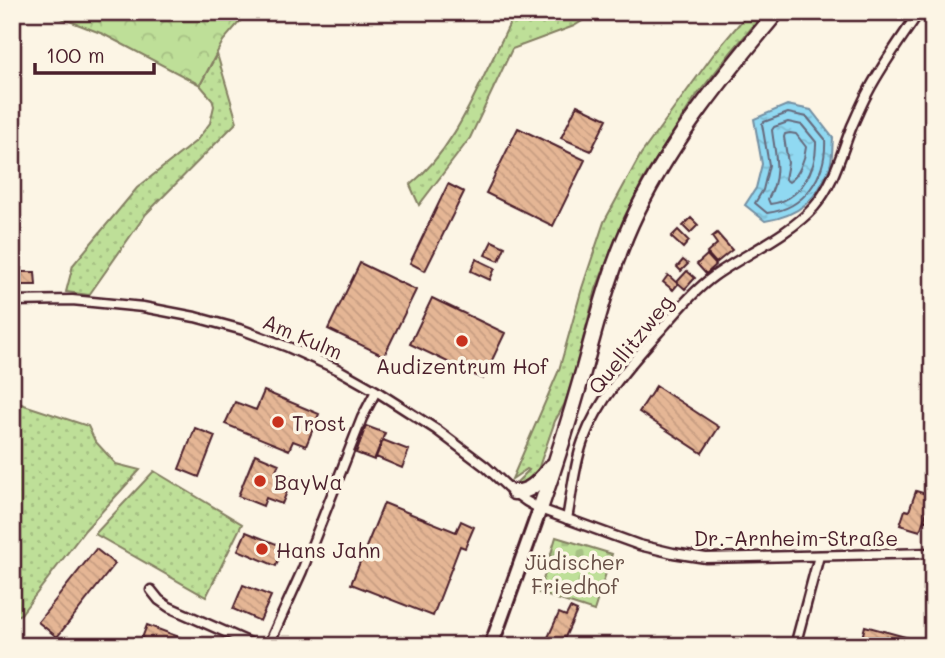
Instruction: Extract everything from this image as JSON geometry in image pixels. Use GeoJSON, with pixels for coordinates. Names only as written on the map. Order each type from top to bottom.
{"type":"FeatureCollection","features":[{"type":"Feature","properties":{"kind":"highway"},"geometry":{"type":"LineString","coordinates":[[540,509],[556,463],[605,291],[636,212],[683,134],[777,12]]}},
{"type":"Feature","properties":{"kind":"highway"},"geometry":{"type":"LineString","coordinates":[[514,492],[531,488],[556,463]]}},
{"type":"Feature","properties":{"kind":"main road"},"geometry":{"type":"LineString","coordinates":[[491,646],[540,509]]}},
{"type":"Feature","properties":{"kind":"street","name":"Quellitzweg"},"geometry":{"type":"LineString","coordinates":[[567,519],[583,443],[607,396],[682,306],[711,278],[770,241],[814,207],[833,175],[852,124],[869,89],[919,12]]}},
{"type":"Feature","properties":{"kind":"street","name":"Am Kulm"},"geometry":{"type":"LineString","coordinates":[[12,301],[72,300],[143,307],[207,320],[288,347],[337,369],[437,430],[514,492],[540,509]]}},
{"type":"Feature","properties":{"kind":"street"},"geometry":{"type":"LineString","coordinates":[[268,646],[302,571],[362,418],[376,391]]}},
{"type":"Feature","properties":{"kind":"street","name":"Dr.-Arnheim-Straße"},"geometry":{"type":"LineString","coordinates":[[540,509],[639,545],[706,558],[933,553]]}},
{"type":"Feature","properties":{"kind":"street"},"geometry":{"type":"LineString","coordinates":[[795,646],[819,556]]}},
{"type":"Feature","properties":{"kind":"street"},"geometry":{"type":"LineString","coordinates":[[152,590],[159,600],[169,607],[257,646]]}},
{"type":"Feature","properties":{"kind":"green space"},"geometry":{"type":"Polygon","coordinates":[[[46,12],[248,12],[223,41],[200,85],[103,34],[46,12]]]}},
{"type":"Feature","properties":{"kind":"green space"},"geometry":{"type":"Polygon","coordinates":[[[515,12],[615,12],[587,18],[574,26],[512,49],[470,138],[419,205],[410,185],[434,161],[454,133],[515,12]]]}},
{"type":"Feature","properties":{"kind":"green space"},"geometry":{"type":"Polygon","coordinates":[[[749,12],[765,12],[694,99],[644,178],[624,218],[596,289],[571,385],[534,481],[518,486],[517,482],[529,470],[512,479],[559,370],[604,222],[641,154],[713,55],[749,12]]]}},
{"type":"Feature","properties":{"kind":"green space"},"geometry":{"type":"Polygon","coordinates":[[[217,54],[237,122],[146,214],[89,295],[66,292],[73,265],[137,188],[196,141],[210,123],[214,106],[212,99],[200,85],[217,54]]]}},
{"type":"Feature","properties":{"kind":"green space"},"geometry":{"type":"Polygon","coordinates":[[[12,401],[88,426],[95,441],[116,464],[140,470],[85,530],[21,614],[12,618],[12,401]]]}},
{"type":"Feature","properties":{"kind":"green space"},"geometry":{"type":"Polygon","coordinates":[[[154,471],[242,524],[206,597],[95,534],[154,471]]]}},
{"type":"Feature","properties":{"kind":"green space","name":"Jüdischer Friedhof"},"geometry":{"type":"Polygon","coordinates":[[[556,537],[612,554],[594,611],[539,593],[556,537]]]}},
{"type":"Feature","properties":{"kind":"water"},"geometry":{"type":"Polygon","coordinates":[[[787,105],[811,110],[833,138],[831,163],[820,188],[806,204],[788,215],[765,221],[745,205],[756,188],[762,164],[754,119],[787,105]]]}},
{"type":"Feature","properties":{"kind":"building"},"geometry":{"type":"Polygon","coordinates":[[[577,105],[607,119],[591,151],[561,138],[577,105]]]}},
{"type":"Feature","properties":{"kind":"building"},"geometry":{"type":"Polygon","coordinates":[[[518,128],[585,160],[553,226],[486,193],[518,128]]]}},
{"type":"Feature","properties":{"kind":"building"},"geometry":{"type":"Polygon","coordinates":[[[448,184],[464,192],[425,271],[410,263],[448,184]]]}},
{"type":"Feature","properties":{"kind":"building"},"geometry":{"type":"Polygon","coordinates":[[[691,218],[698,225],[690,233],[683,226],[691,218]]]}},
{"type":"Feature","properties":{"kind":"building"},"geometry":{"type":"Polygon","coordinates":[[[678,230],[689,241],[683,248],[671,237],[678,230]]]}},
{"type":"Feature","properties":{"kind":"building"},"geometry":{"type":"Polygon","coordinates":[[[717,233],[732,250],[716,263],[707,253],[717,244],[712,237],[717,233]]]}},
{"type":"Feature","properties":{"kind":"building"},"geometry":{"type":"Polygon","coordinates":[[[492,241],[505,247],[499,261],[485,255],[492,241]]]}},
{"type":"Feature","properties":{"kind":"building"},"geometry":{"type":"Polygon","coordinates":[[[707,255],[716,265],[706,274],[697,264],[707,255]]]}},
{"type":"Feature","properties":{"kind":"building"},"geometry":{"type":"Polygon","coordinates":[[[476,259],[495,268],[490,280],[471,271],[476,259]]]}},
{"type":"Feature","properties":{"kind":"building"},"geometry":{"type":"Polygon","coordinates":[[[683,260],[688,264],[681,271],[677,267],[683,260]]]}},
{"type":"Feature","properties":{"kind":"building"},"geometry":{"type":"Polygon","coordinates":[[[360,263],[416,290],[384,356],[328,329],[360,263]]]}},
{"type":"Feature","properties":{"kind":"building"},"geometry":{"type":"Polygon","coordinates":[[[687,271],[695,278],[685,289],[677,282],[687,271]]]}},
{"type":"Feature","properties":{"kind":"building"},"geometry":{"type":"Polygon","coordinates":[[[17,272],[35,272],[36,285],[18,285],[17,272]]]}},
{"type":"Feature","properties":{"kind":"building"},"geometry":{"type":"Polygon","coordinates":[[[668,275],[678,284],[673,290],[663,282],[668,275]]]}},
{"type":"Feature","properties":{"kind":"building"},"geometry":{"type":"Polygon","coordinates":[[[432,298],[505,333],[483,379],[410,344],[432,298]]]}},
{"type":"Feature","properties":{"kind":"building"},"geometry":{"type":"Polygon","coordinates":[[[656,386],[719,427],[702,453],[639,412],[656,386]]]}},
{"type":"Feature","properties":{"kind":"building"},"geometry":{"type":"Polygon","coordinates":[[[264,391],[319,414],[306,446],[293,441],[289,450],[225,424],[235,402],[256,410],[264,391]]]}},
{"type":"Feature","properties":{"kind":"building"},"geometry":{"type":"Polygon","coordinates":[[[366,426],[385,433],[374,460],[356,453],[366,426]]]}},
{"type":"Feature","properties":{"kind":"building"},"geometry":{"type":"Polygon","coordinates":[[[195,428],[215,436],[199,477],[179,469],[195,428]]]}},
{"type":"Feature","properties":{"kind":"building"},"geometry":{"type":"Polygon","coordinates":[[[383,440],[409,450],[402,468],[376,457],[383,440]]]}},
{"type":"Feature","properties":{"kind":"building"},"geometry":{"type":"Polygon","coordinates":[[[255,454],[279,464],[276,470],[293,477],[282,504],[266,498],[263,506],[238,496],[255,454]]]}},
{"type":"Feature","properties":{"kind":"building"},"geometry":{"type":"Polygon","coordinates":[[[916,491],[933,496],[932,510],[928,508],[920,531],[900,525],[905,510],[909,511],[916,491]]]}},
{"type":"Feature","properties":{"kind":"building"},"geometry":{"type":"Polygon","coordinates":[[[384,503],[456,532],[461,521],[474,527],[465,548],[460,546],[433,616],[351,584],[384,503]]]}},
{"type":"Feature","properties":{"kind":"building"},"geometry":{"type":"Polygon","coordinates":[[[933,507],[933,523],[924,520],[928,508],[932,510],[933,507]]]}},
{"type":"Feature","properties":{"kind":"building"},"geometry":{"type":"Polygon","coordinates":[[[246,532],[284,547],[276,566],[238,550],[246,532]]]}},
{"type":"Feature","properties":{"kind":"building"},"geometry":{"type":"Polygon","coordinates":[[[96,549],[115,564],[57,637],[38,622],[96,549]]]}},
{"type":"Feature","properties":{"kind":"building"},"geometry":{"type":"Polygon","coordinates":[[[243,585],[271,596],[260,621],[233,609],[243,585]]]}},
{"type":"Feature","properties":{"kind":"building"},"geometry":{"type":"Polygon","coordinates":[[[570,608],[577,611],[561,646],[545,644],[559,613],[566,616],[570,608]]]}},
{"type":"Feature","properties":{"kind":"building"},"geometry":{"type":"Polygon","coordinates":[[[147,625],[182,638],[179,646],[139,646],[147,625]]]}},
{"type":"Feature","properties":{"kind":"building"},"geometry":{"type":"Polygon","coordinates":[[[865,626],[909,638],[907,646],[860,646],[865,626]]]}},
{"type":"Feature","properties":{"kind":"place","name":"Audizentrum Hof"},"geometry":{"type":"Point","coordinates":[462,341]}},
{"type":"Feature","properties":{"kind":"place","name":"Trost"},"geometry":{"type":"Point","coordinates":[278,422]}},
{"type":"Feature","properties":{"kind":"place","name":"BayWa"},"geometry":{"type":"Point","coordinates":[260,481]}},
{"type":"Feature","properties":{"kind":"place","name":"Hans Jahn"},"geometry":{"type":"Point","coordinates":[262,549]}}]}
